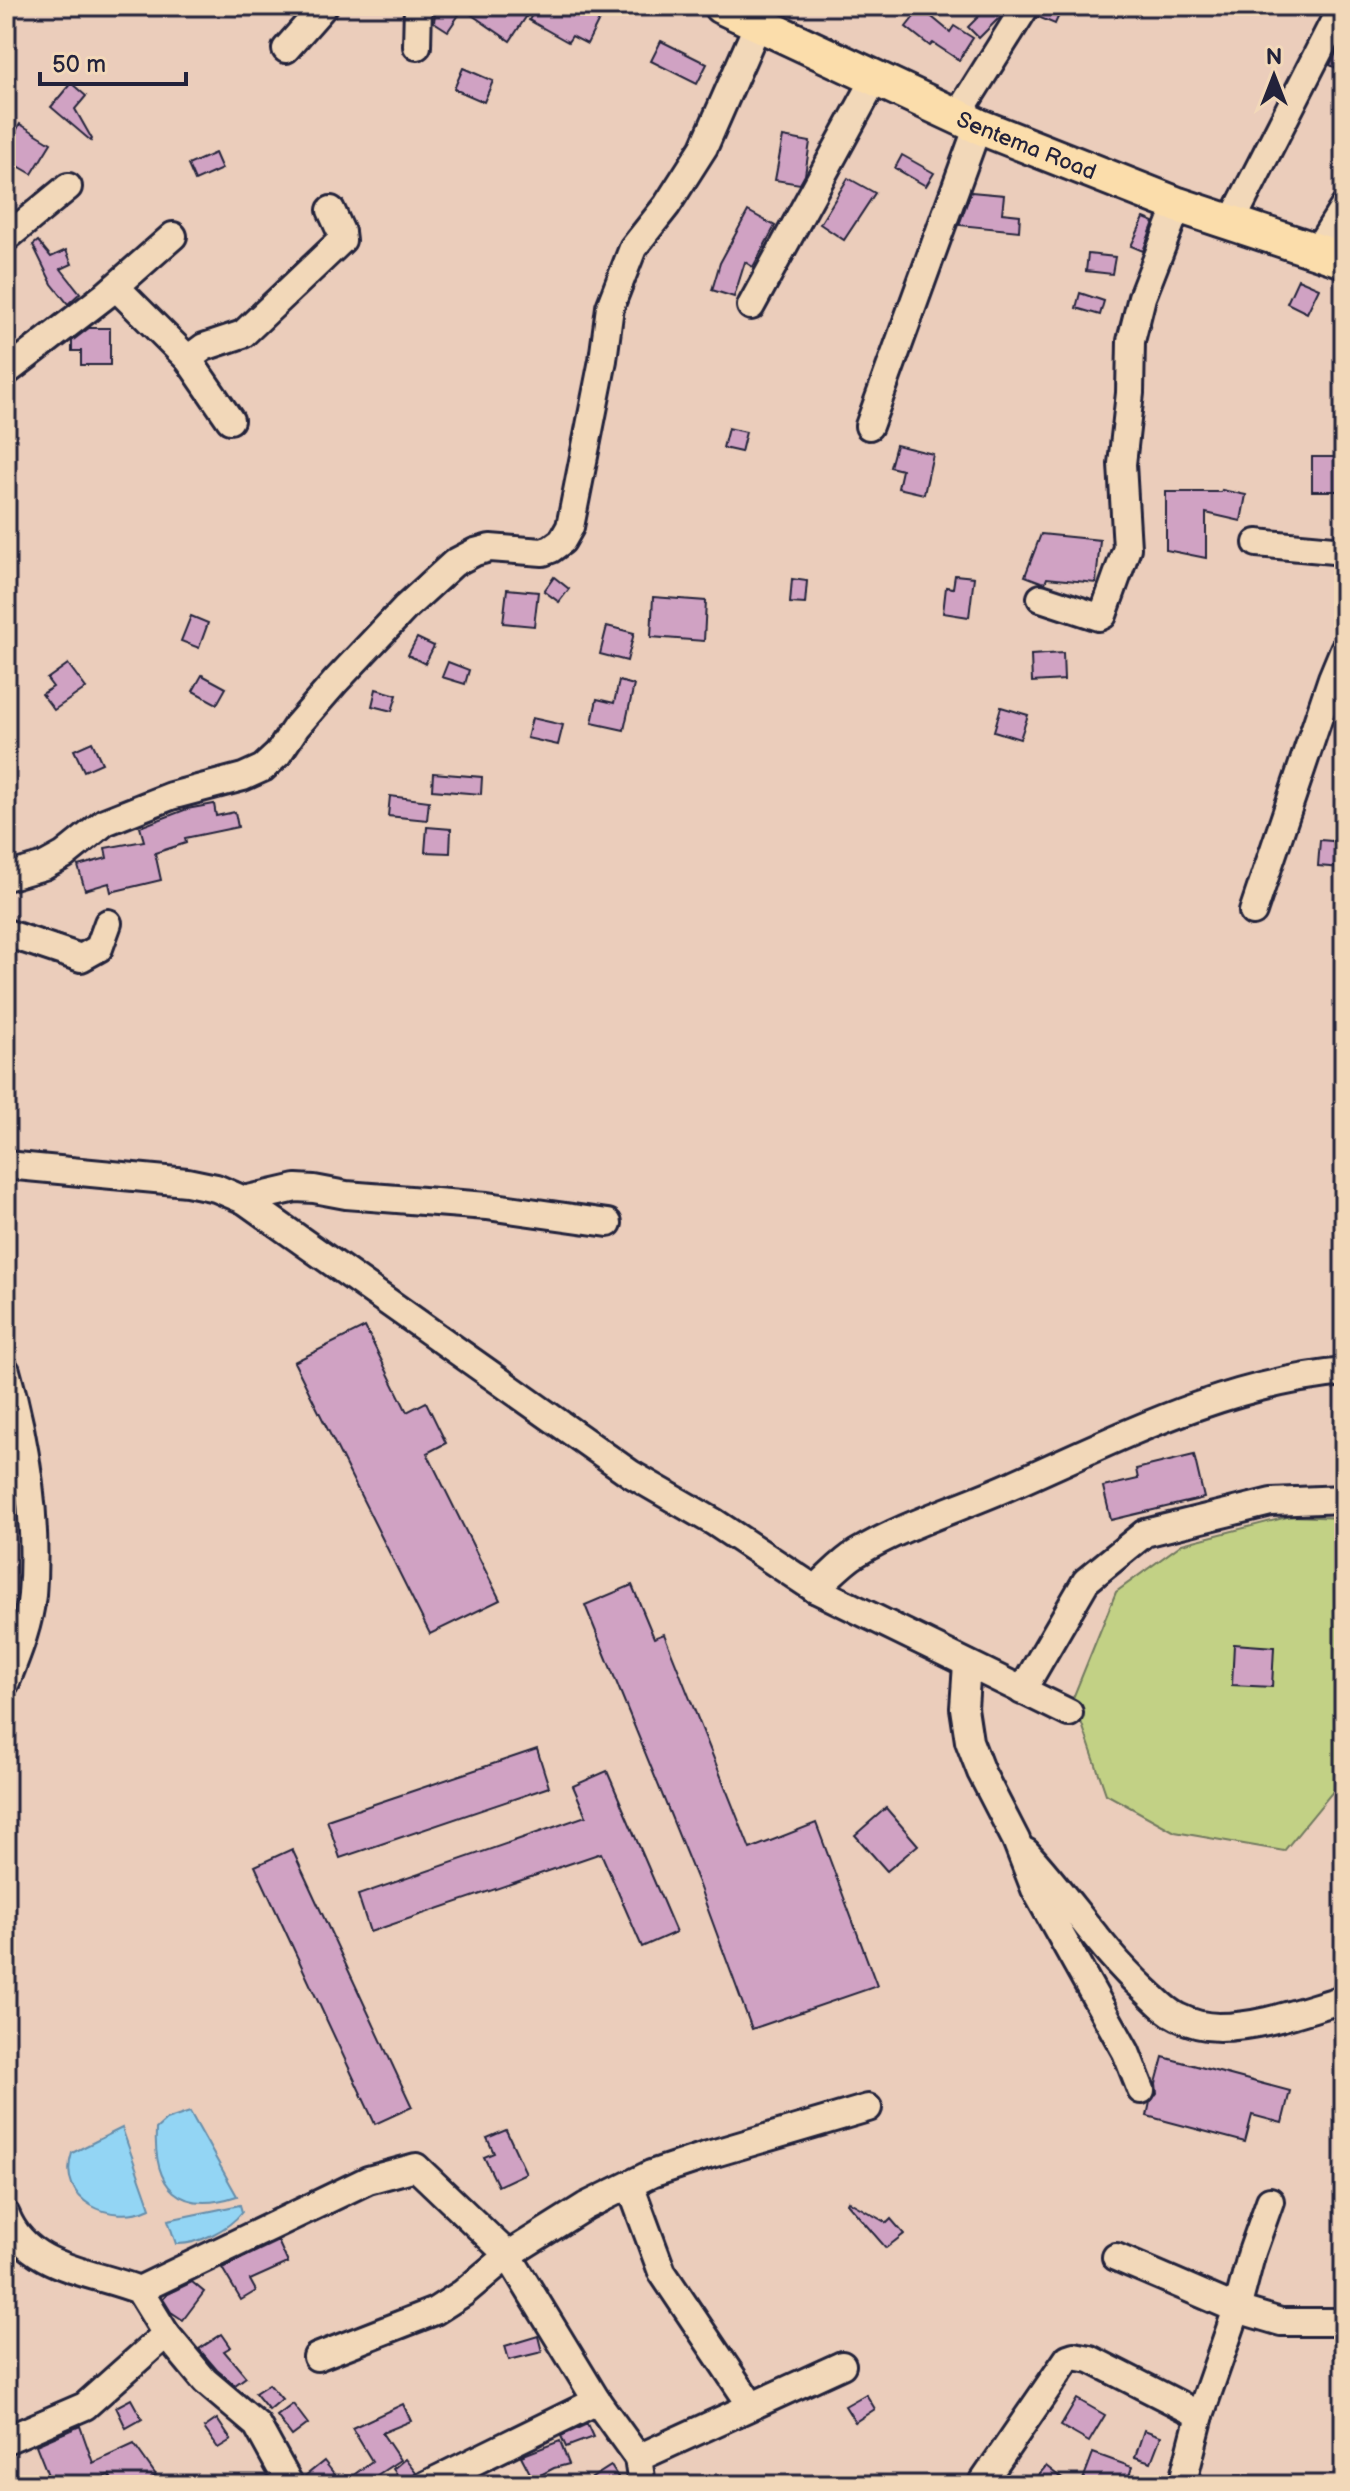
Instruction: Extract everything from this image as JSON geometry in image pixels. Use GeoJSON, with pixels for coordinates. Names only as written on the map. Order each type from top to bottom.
{"type":"FeatureCollection","features":[{"type":"Feature","properties":{"kind":"main road","name":"Sentema Road"},"geometry":{"type":"LineString","coordinates":[[721,6],[968,121],[1178,205],[1330,255]]}},
{"type":"Feature","properties":{"kind":"street"},"geometry":{"type":"LineString","coordinates":[[286,49],[324,6]]}},
{"type":"Feature","properties":{"kind":"street"},"geometry":{"type":"LineString","coordinates":[[417,46],[418,6]]}},
{"type":"Feature","properties":{"kind":"street"},"geometry":{"type":"LineString","coordinates":[[869,426],[968,121],[1026,6]]}},
{"type":"Feature","properties":{"kind":"street"},"geometry":{"type":"LineString","coordinates":[[1231,223],[1342,6]]}},
{"type":"Feature","properties":{"kind":"street"},"geometry":{"type":"LineString","coordinates":[[6,877],[44,866],[64,855],[105,822],[171,796],[243,777],[263,768],[278,754],[296,727],[336,681],[406,607],[454,563],[490,548],[543,552],[562,541],[570,527],[603,360],[610,307],[633,248],[667,205],[704,147],[758,24]]}},
{"type":"Feature","properties":{"kind":"street"},"geometry":{"type":"LineString","coordinates":[[751,306],[875,79]]}},
{"type":"Feature","properties":{"kind":"street"},"geometry":{"type":"LineString","coordinates":[[6,238],[68,187]]}},
{"type":"Feature","properties":{"kind":"street"},"geometry":{"type":"LineString","coordinates":[[1041,598],[1099,617],[1103,615],[1127,548],[1122,464],[1130,393],[1131,341],[1142,297],[1178,205]]}},
{"type":"Feature","properties":{"kind":"street"},"geometry":{"type":"LineString","coordinates":[[1330,255],[1344,207]]}},
{"type":"Feature","properties":{"kind":"street"},"geometry":{"type":"LineString","coordinates":[[188,359],[204,347],[243,334],[342,240],[331,210]]}},
{"type":"Feature","properties":{"kind":"street"},"geometry":{"type":"LineString","coordinates":[[6,372],[116,287],[173,236]]}},
{"type":"Feature","properties":{"kind":"street"},"geometry":{"type":"LineString","coordinates":[[116,287],[188,359],[230,420]]}},
{"type":"Feature","properties":{"kind":"street"},"geometry":{"type":"LineString","coordinates":[[1257,543],[1344,551]]}},
{"type":"Feature","properties":{"kind":"street"},"geometry":{"type":"LineString","coordinates":[[1253,912],[1344,649]]}},
{"type":"Feature","properties":{"kind":"street"},"geometry":{"type":"LineString","coordinates":[[6,933],[81,958],[99,948],[108,923]]}},
{"type":"Feature","properties":{"kind":"street"},"geometry":{"type":"LineString","coordinates":[[6,1165],[187,1182],[216,1188],[244,1200],[631,1474],[714,1522],[815,1589],[1069,1713]]}},
{"type":"Feature","properties":{"kind":"street"},"geometry":{"type":"LineString","coordinates":[[244,1200],[296,1188],[314,1189],[346,1195],[487,1206],[608,1223]]}},
{"type":"Feature","properties":{"kind":"street"},"geometry":{"type":"LineString","coordinates":[[6,1371],[32,1502],[32,1596],[14,1646],[6,1682]]}},
{"type":"Feature","properties":{"kind":"street"},"geometry":{"type":"LineString","coordinates":[[815,1589],[854,1555],[886,1538],[1107,1442],[1232,1393],[1305,1376],[1344,1372]]}},
{"type":"Feature","properties":{"kind":"street"},"geometry":{"type":"LineString","coordinates":[[1022,1691],[1086,1581],[1145,1533],[1271,1502],[1344,1499]]}},
{"type":"Feature","properties":{"kind":"street"},"geometry":{"type":"LineString","coordinates":[[967,1664],[964,1708],[969,1741],[981,1772],[1016,1840],[1035,1889],[1126,2052],[1141,2090]]}},
{"type":"Feature","properties":{"kind":"street"},"geometry":{"type":"LineString","coordinates":[[1016,1840],[1053,1881],[1093,1935],[1137,1983],[1179,2018],[1217,2027],[1252,2025],[1344,1999]]}},
{"type":"Feature","properties":{"kind":"street"},"geometry":{"type":"LineString","coordinates":[[317,2357],[435,2311],[463,2293],[508,2255],[586,2206],[651,2174],[868,2108]]}},
{"type":"Feature","properties":{"kind":"street"},"geometry":{"type":"LineString","coordinates":[[139,2290],[368,2180],[416,2167],[508,2255],[597,2401],[638,2458],[642,2485]]}},
{"type":"Feature","properties":{"kind":"street"},"geometry":{"type":"LineString","coordinates":[[630,2185],[662,2272],[751,2405]]}},
{"type":"Feature","properties":{"kind":"street"},"geometry":{"type":"LineString","coordinates":[[1182,2485],[1200,2415],[1270,2201]]}},
{"type":"Feature","properties":{"kind":"street"},"geometry":{"type":"LineString","coordinates":[[6,2215],[12,2231],[44,2259],[139,2290],[166,2334],[205,2381],[257,2425],[283,2483]]}},
{"type":"Feature","properties":{"kind":"street"},"geometry":{"type":"LineString","coordinates":[[1116,2257],[1237,2309],[1281,2322],[1342,2322]]}},
{"type":"Feature","properties":{"kind":"street"},"geometry":{"type":"LineString","coordinates":[[6,2440],[85,2406],[166,2334]]}},
{"type":"Feature","properties":{"kind":"street"},"geometry":{"type":"LineString","coordinates":[[981,2485],[1068,2358],[1074,2356],[1090,2359],[1200,2415]]}},
{"type":"Feature","properties":{"kind":"street"},"geometry":{"type":"LineString","coordinates":[[638,2458],[842,2365]]}},
{"type":"Feature","properties":{"kind":"street"},"geometry":{"type":"LineString","coordinates":[[426,2485],[597,2401]]}},
{"type":"Feature","properties":{"kind":"green space"},"geometry":{"type":"Polygon","coordinates":[[[1291,1516],[1344,1518],[1344,1778],[1284,1851],[1175,1832],[1106,1794],[1073,1698],[1116,1592],[1182,1544],[1291,1516]]]}},
{"type":"Feature","properties":{"kind":"water"},"geometry":{"type":"Polygon","coordinates":[[[190,2112],[237,2196],[199,2202],[185,2199],[165,2181],[156,2150],[156,2129],[166,2120],[190,2112]]]}},
{"type":"Feature","properties":{"kind":"water"},"geometry":{"type":"Polygon","coordinates":[[[122,2128],[150,2208],[120,2214],[104,2211],[80,2196],[72,2184],[69,2170],[72,2153],[122,2128]]]}},
{"type":"Feature","properties":{"kind":"water"},"geometry":{"type":"Polygon","coordinates":[[[240,2205],[242,2212],[221,2230],[194,2242],[176,2244],[168,2220],[240,2205]]]}},
{"type":"Feature","properties":{"kind":"building"},"geometry":{"type":"Polygon","coordinates":[[[436,6],[510,6],[526,17],[510,41],[463,9],[448,31],[434,22],[436,6]]]}},
{"type":"Feature","properties":{"kind":"building"},"geometry":{"type":"Polygon","coordinates":[[[537,6],[606,6],[587,44],[572,36],[568,42],[529,20],[537,6]]]}},
{"type":"Feature","properties":{"kind":"building"},"geometry":{"type":"Polygon","coordinates":[[[989,6],[1007,6],[979,38],[968,27],[989,6]]]}},
{"type":"Feature","properties":{"kind":"building"},"geometry":{"type":"Polygon","coordinates":[[[1042,6],[1063,6],[1055,24],[1038,17],[1042,6]]]}},
{"type":"Feature","properties":{"kind":"building"},"geometry":{"type":"Polygon","coordinates":[[[921,8],[950,32],[954,26],[973,38],[959,60],[933,43],[930,46],[906,27],[921,8]]]}},
{"type":"Feature","properties":{"kind":"building"},"geometry":{"type":"Polygon","coordinates":[[[1344,37],[1344,72],[1330,65],[1344,37]]]}},
{"type":"Feature","properties":{"kind":"building"},"geometry":{"type":"Polygon","coordinates":[[[661,41],[707,64],[697,84],[651,61],[661,41]]]}},
{"type":"Feature","properties":{"kind":"building"},"geometry":{"type":"Polygon","coordinates":[[[463,68],[493,81],[484,102],[454,89],[463,68]]]}},
{"type":"Feature","properties":{"kind":"building"},"geometry":{"type":"Polygon","coordinates":[[[71,83],[86,96],[75,109],[91,141],[51,107],[71,83]]]}},
{"type":"Feature","properties":{"kind":"building"},"geometry":{"type":"Polygon","coordinates":[[[20,124],[51,143],[32,174],[6,159],[6,148],[20,124]]]}},
{"type":"Feature","properties":{"kind":"building"},"geometry":{"type":"Polygon","coordinates":[[[783,137],[810,142],[805,175],[800,184],[775,180],[783,137]]]}},
{"type":"Feature","properties":{"kind":"building"},"geometry":{"type":"Polygon","coordinates":[[[215,153],[222,169],[195,181],[188,165],[215,153]]]}},
{"type":"Feature","properties":{"kind":"building"},"geometry":{"type":"Polygon","coordinates":[[[902,155],[934,173],[926,186],[895,168],[902,155]]]}},
{"type":"Feature","properties":{"kind":"building"},"geometry":{"type":"Polygon","coordinates":[[[848,178],[875,193],[844,240],[820,224],[848,178]]]}},
{"type":"Feature","properties":{"kind":"building"},"geometry":{"type":"Polygon","coordinates":[[[971,192],[1004,195],[1002,213],[1020,215],[1019,231],[959,225],[971,192]]]}},
{"type":"Feature","properties":{"kind":"building"},"geometry":{"type":"Polygon","coordinates":[[[748,211],[775,226],[753,267],[745,262],[734,297],[712,290],[720,263],[748,211]]]}},
{"type":"Feature","properties":{"kind":"building"},"geometry":{"type":"Polygon","coordinates":[[[1144,218],[1154,222],[1143,251],[1131,246],[1144,218]]]}},
{"type":"Feature","properties":{"kind":"building"},"geometry":{"type":"Polygon","coordinates":[[[38,241],[51,257],[66,250],[72,264],[61,269],[80,293],[68,304],[52,284],[33,245],[38,241]]]}},
{"type":"Feature","properties":{"kind":"building"},"geometry":{"type":"Polygon","coordinates":[[[1088,254],[1115,257],[1112,274],[1086,271],[1088,254]]]}},
{"type":"Feature","properties":{"kind":"building"},"geometry":{"type":"Polygon","coordinates":[[[1298,279],[1319,288],[1307,313],[1287,303],[1298,279]]]}},
{"type":"Feature","properties":{"kind":"building"},"geometry":{"type":"Polygon","coordinates":[[[1080,293],[1104,301],[1100,315],[1076,308],[1080,293]]]}},
{"type":"Feature","properties":{"kind":"building"},"geometry":{"type":"Polygon","coordinates":[[[89,328],[110,328],[110,365],[81,365],[81,351],[72,351],[72,341],[89,328]]]}},
{"type":"Feature","properties":{"kind":"building"},"geometry":{"type":"Polygon","coordinates":[[[728,428],[746,432],[741,452],[723,448],[728,428]]]}},
{"type":"Feature","properties":{"kind":"building"},"geometry":{"type":"Polygon","coordinates":[[[896,445],[933,454],[924,494],[898,488],[902,470],[890,467],[896,445]]]}},
{"type":"Feature","properties":{"kind":"building"},"geometry":{"type":"Polygon","coordinates":[[[1312,457],[1342,457],[1342,491],[1312,491],[1312,457]]]}},
{"type":"Feature","properties":{"kind":"building"},"geometry":{"type":"Polygon","coordinates":[[[1222,490],[1246,495],[1241,521],[1206,513],[1206,558],[1166,550],[1166,492],[1222,490]]]}},
{"type":"Feature","properties":{"kind":"building"},"geometry":{"type":"Polygon","coordinates":[[[1041,534],[1100,540],[1096,583],[1047,578],[1045,583],[1025,576],[1041,534]]]}},
{"type":"Feature","properties":{"kind":"building"},"geometry":{"type":"Polygon","coordinates":[[[955,575],[974,577],[969,617],[943,613],[946,587],[953,588],[955,575]]]}},
{"type":"Feature","properties":{"kind":"building"},"geometry":{"type":"Polygon","coordinates":[[[554,577],[569,589],[559,602],[544,591],[554,577]]]}},
{"type":"Feature","properties":{"kind":"building"},"geometry":{"type":"Polygon","coordinates":[[[792,579],[807,581],[805,604],[790,603],[792,579]]]}},
{"type":"Feature","properties":{"kind":"building"},"geometry":{"type":"Polygon","coordinates":[[[507,589],[538,592],[534,626],[503,623],[507,589]]]}},
{"type":"Feature","properties":{"kind":"building"},"geometry":{"type":"Polygon","coordinates":[[[653,597],[706,601],[704,641],[651,637],[653,597]]]}},
{"type":"Feature","properties":{"kind":"building"},"geometry":{"type":"Polygon","coordinates":[[[191,616],[208,623],[199,648],[181,641],[191,616]]]}},
{"type":"Feature","properties":{"kind":"building"},"geometry":{"type":"Polygon","coordinates":[[[607,626],[634,633],[627,661],[600,654],[607,626]]]}},
{"type":"Feature","properties":{"kind":"building"},"geometry":{"type":"Polygon","coordinates":[[[417,638],[434,646],[425,664],[408,655],[417,638]]]}},
{"type":"Feature","properties":{"kind":"building"},"geometry":{"type":"Polygon","coordinates":[[[1063,653],[1064,680],[1032,682],[1031,655],[1063,653]]]}},
{"type":"Feature","properties":{"kind":"building"},"geometry":{"type":"Polygon","coordinates":[[[448,662],[469,670],[465,684],[442,677],[448,662]]]}},
{"type":"Feature","properties":{"kind":"building"},"geometry":{"type":"Polygon","coordinates":[[[68,664],[86,688],[54,710],[42,694],[53,687],[47,679],[68,664]]]}},
{"type":"Feature","properties":{"kind":"building"},"geometry":{"type":"Polygon","coordinates":[[[202,675],[226,688],[217,704],[193,691],[202,675]]]}},
{"type":"Feature","properties":{"kind":"building"},"geometry":{"type":"Polygon","coordinates":[[[619,681],[634,685],[624,730],[592,723],[597,699],[614,703],[619,681]]]}},
{"type":"Feature","properties":{"kind":"building"},"geometry":{"type":"Polygon","coordinates":[[[376,689],[397,695],[392,711],[372,706],[376,689]]]}},
{"type":"Feature","properties":{"kind":"building"},"geometry":{"type":"Polygon","coordinates":[[[1001,707],[1028,715],[1020,739],[994,731],[1001,707]]]}},
{"type":"Feature","properties":{"kind":"building"},"geometry":{"type":"Polygon","coordinates":[[[532,718],[563,725],[558,745],[527,738],[532,718]]]}},
{"type":"Feature","properties":{"kind":"building"},"geometry":{"type":"Polygon","coordinates":[[[92,742],[102,763],[84,771],[74,750],[92,742]]]}},
{"type":"Feature","properties":{"kind":"building"},"geometry":{"type":"Polygon","coordinates":[[[433,773],[482,777],[481,794],[432,790],[433,773]]]}},
{"type":"Feature","properties":{"kind":"building"},"geometry":{"type":"Polygon","coordinates":[[[390,796],[429,801],[427,820],[388,816],[390,796]]]}},
{"type":"Feature","properties":{"kind":"building"},"geometry":{"type":"Polygon","coordinates":[[[214,804],[216,816],[235,812],[238,827],[185,838],[186,843],[155,853],[161,880],[111,892],[109,883],[85,890],[78,866],[107,858],[105,848],[144,841],[140,827],[187,809],[214,804]]]}},
{"type":"Feature","properties":{"kind":"building"},"geometry":{"type":"Polygon","coordinates":[[[427,827],[451,829],[450,853],[425,852],[427,827]]]}},
{"type":"Feature","properties":{"kind":"building"},"geometry":{"type":"Polygon","coordinates":[[[1320,840],[1344,842],[1342,868],[1318,866],[1320,840]]]}},
{"type":"Feature","properties":{"kind":"building"},"geometry":{"type":"Polygon","coordinates":[[[365,1327],[407,1412],[426,1402],[446,1443],[427,1453],[500,1600],[430,1634],[294,1362],[365,1327]]]}},
{"type":"Feature","properties":{"kind":"building"},"geometry":{"type":"Polygon","coordinates":[[[1194,1455],[1204,1498],[1111,1520],[1103,1487],[1138,1479],[1136,1469],[1194,1455]]]}},
{"type":"Feature","properties":{"kind":"building"},"geometry":{"type":"Polygon","coordinates":[[[632,1585],[654,1638],[664,1634],[750,1849],[816,1823],[877,1986],[752,2029],[697,1880],[585,1605],[632,1585]]]}},
{"type":"Feature","properties":{"kind":"building"},"geometry":{"type":"Polygon","coordinates":[[[1234,1644],[1274,1647],[1272,1687],[1232,1685],[1234,1644]]]}},
{"type":"Feature","properties":{"kind":"building"},"geometry":{"type":"Polygon","coordinates":[[[537,1749],[549,1787],[340,1858],[327,1820],[537,1749]]]}},
{"type":"Feature","properties":{"kind":"building"},"geometry":{"type":"Polygon","coordinates":[[[607,1771],[676,1932],[642,1947],[601,1853],[370,1932],[358,1895],[586,1816],[573,1786],[607,1771]]]}},
{"type":"Feature","properties":{"kind":"building"},"geometry":{"type":"Polygon","coordinates":[[[886,1808],[918,1845],[887,1871],[855,1835],[886,1808]]]}},
{"type":"Feature","properties":{"kind":"building"},"geometry":{"type":"Polygon","coordinates":[[[292,1849],[412,2107],[375,2124],[255,1866],[292,1849]]]}},
{"type":"Feature","properties":{"kind":"building"},"geometry":{"type":"Polygon","coordinates":[[[1163,2057],[1290,2091],[1282,2123],[1252,2115],[1245,2142],[1147,2116],[1150,2102],[1157,2093],[1156,2083],[1163,2057]]]}},
{"type":"Feature","properties":{"kind":"building"},"geometry":{"type":"Polygon","coordinates":[[[506,2130],[526,2173],[498,2186],[484,2157],[494,2153],[487,2138],[506,2130]]]}},
{"type":"Feature","properties":{"kind":"building"},"geometry":{"type":"Polygon","coordinates":[[[848,2201],[887,2223],[891,2219],[904,2234],[886,2248],[848,2201]]]}},
{"type":"Feature","properties":{"kind":"building"},"geometry":{"type":"Polygon","coordinates":[[[278,2241],[288,2263],[250,2280],[256,2291],[241,2300],[222,2268],[278,2241]]]}},
{"type":"Feature","properties":{"kind":"building"},"geometry":{"type":"Polygon","coordinates":[[[192,2282],[204,2292],[183,2320],[171,2312],[163,2299],[192,2282]]]}},
{"type":"Feature","properties":{"kind":"building"},"geometry":{"type":"Polygon","coordinates":[[[222,2334],[231,2347],[224,2351],[246,2377],[235,2385],[199,2349],[222,2334]]]}},
{"type":"Feature","properties":{"kind":"building"},"geometry":{"type":"Polygon","coordinates":[[[538,2336],[542,2352],[509,2360],[505,2346],[538,2336]]]}},
{"type":"Feature","properties":{"kind":"building"},"geometry":{"type":"Polygon","coordinates":[[[269,2384],[282,2399],[269,2410],[255,2393],[269,2384]]]}},
{"type":"Feature","properties":{"kind":"building"},"geometry":{"type":"Polygon","coordinates":[[[866,2394],[875,2409],[855,2422],[845,2406],[866,2394]]]}},
{"type":"Feature","properties":{"kind":"building"},"geometry":{"type":"Polygon","coordinates":[[[131,2399],[142,2419],[126,2428],[116,2407],[131,2399]]]}},
{"type":"Feature","properties":{"kind":"building"},"geometry":{"type":"Polygon","coordinates":[[[1077,2399],[1105,2415],[1089,2442],[1061,2426],[1077,2399]]]}},
{"type":"Feature","properties":{"kind":"building"},"geometry":{"type":"Polygon","coordinates":[[[293,2404],[308,2424],[292,2436],[277,2416],[293,2404]]]}},
{"type":"Feature","properties":{"kind":"building"},"geometry":{"type":"Polygon","coordinates":[[[403,2404],[411,2421],[382,2433],[400,2460],[362,2485],[349,2485],[346,2481],[372,2461],[352,2428],[403,2404]]]}},
{"type":"Feature","properties":{"kind":"building"},"geometry":{"type":"Polygon","coordinates":[[[217,2419],[231,2440],[218,2448],[204,2428],[217,2419]]]}},
{"type":"Feature","properties":{"kind":"building"},"geometry":{"type":"Polygon","coordinates":[[[587,2424],[593,2437],[566,2447],[561,2436],[587,2424]]]}},
{"type":"Feature","properties":{"kind":"building"},"geometry":{"type":"Polygon","coordinates":[[[80,2426],[93,2463],[134,2444],[156,2475],[142,2485],[116,2485],[109,2475],[88,2485],[52,2485],[36,2445],[80,2426]]]}},
{"type":"Feature","properties":{"kind":"building"},"geometry":{"type":"Polygon","coordinates":[[[1144,2430],[1161,2436],[1151,2462],[1135,2457],[1144,2430]]]}},
{"type":"Feature","properties":{"kind":"building"},"geometry":{"type":"Polygon","coordinates":[[[560,2441],[569,2464],[533,2479],[521,2456],[560,2441]]]}},
{"type":"Feature","properties":{"kind":"building"},"geometry":{"type":"Polygon","coordinates":[[[1093,2453],[1132,2467],[1126,2485],[1081,2485],[1093,2453]]]}},
{"type":"Feature","properties":{"kind":"building"},"geometry":{"type":"Polygon","coordinates":[[[405,2459],[416,2473],[405,2485],[393,2469],[405,2459]]]}},
{"type":"Feature","properties":{"kind":"building"},"geometry":{"type":"Polygon","coordinates":[[[324,2461],[343,2485],[306,2485],[304,2477],[324,2461]]]}},
{"type":"Feature","properties":{"kind":"building"},"geometry":{"type":"Polygon","coordinates":[[[611,2466],[623,2485],[581,2485],[611,2466]]]}},
{"type":"Feature","properties":{"kind":"building"},"geometry":{"type":"Polygon","coordinates":[[[1046,2466],[1070,2485],[1030,2485],[1046,2466]]]}}]}
